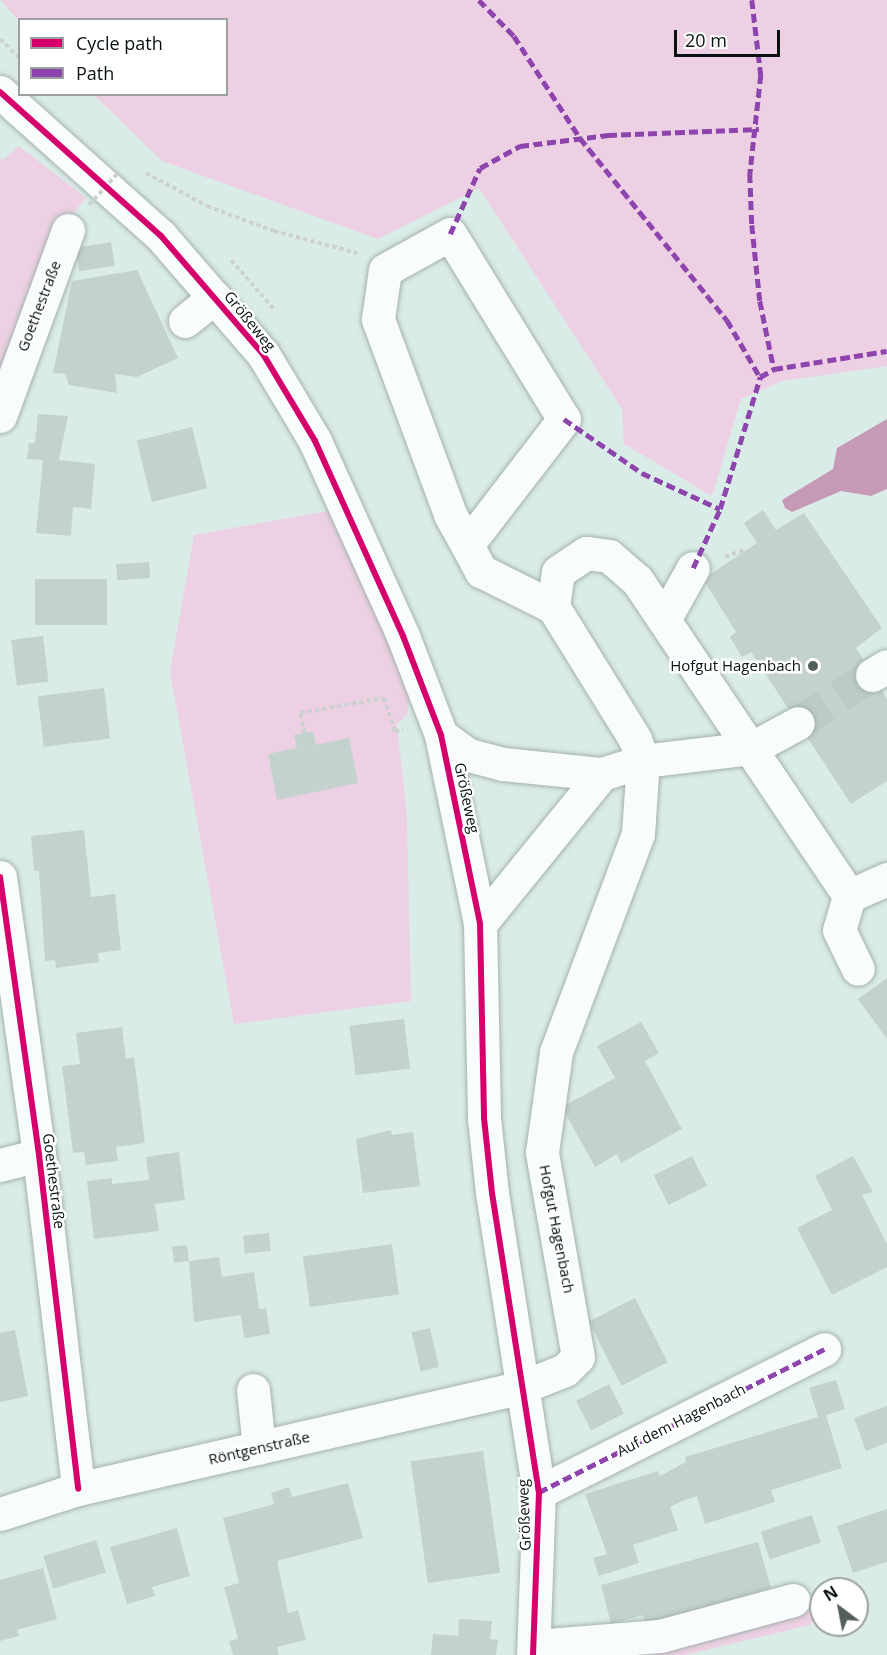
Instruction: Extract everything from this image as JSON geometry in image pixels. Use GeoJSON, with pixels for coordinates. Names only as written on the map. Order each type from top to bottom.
{"type":"FeatureCollection","features":[{"type":"Feature","properties":{"kind":"street","name":"Größeweg"},"geometry":{"type":"LineString","coordinates":[[0,92],[162,236],[263,354],[315,441],[403,636],[441,735],[480,924],[484,1118],[520,1388],[539,1492],[534,1651]]}},
{"type":"Feature","properties":{"kind":"street","name":"Goethestraße"},"geometry":{"type":"LineString","coordinates":[[1,406],[68,230]]}},
{"type":"Feature","properties":{"kind":"street"},"geometry":{"type":"LineString","coordinates":[[467,545],[564,419],[450,234],[385,270],[378,318],[450,514],[481,571],[553,607],[634,740],[643,761]]}},
{"type":"Feature","properties":{"kind":"street"},"geometry":{"type":"LineString","coordinates":[[185,321],[215,297]]}},
{"type":"Feature","properties":{"kind":"street"},"geometry":{"type":"LineString","coordinates":[[553,607],[558,572],[586,553],[609,556],[637,580],[665,618],[849,896]]}},
{"type":"Feature","properties":{"kind":"street"},"geometry":{"type":"LineString","coordinates":[[665,618],[693,568]]}},
{"type":"Feature","properties":{"kind":"street"},"geometry":{"type":"LineString","coordinates":[[441,735],[469,755],[503,764],[602,774],[643,761],[752,748],[798,723]]}},
{"type":"Feature","properties":{"kind":"street","name":"Hofgut Hagenbach"},"geometry":{"type":"LineString","coordinates":[[520,1388],[565,1370],[578,1357],[542,1152],[556,1052],[599,912],[638,834],[643,761]]}},
{"type":"Feature","properties":{"kind":"street"},"geometry":{"type":"LineString","coordinates":[[480,924],[602,774]]}},
{"type":"Feature","properties":{"kind":"street","name":"Goethestraße"},"geometry":{"type":"LineString","coordinates":[[0,877],[39,1155],[78,1489]]}},
{"type":"Feature","properties":{"kind":"street"},"geometry":{"type":"LineString","coordinates":[[858,969],[839,930],[849,896],[887,879]]}},
{"type":"Feature","properties":{"kind":"street"},"geometry":{"type":"LineString","coordinates":[[0,1165],[39,1155]]}},
{"type":"Feature","properties":{"kind":"street","name":"Auf dem Hagenbach"},"geometry":{"type":"LineString","coordinates":[[539,1492],[824,1348]]}},
{"type":"Feature","properties":{"kind":"street","name":"Röntgenstraße"},"geometry":{"type":"LineString","coordinates":[[0,1514],[78,1489],[520,1388]]}},
{"type":"Feature","properties":{"kind":"street"},"geometry":{"type":"LineString","coordinates":[[254,1390],[259,1448]]}},
{"type":"Feature","properties":{"kind":"street"},"geometry":{"type":"LineString","coordinates":[[534,1651],[660,1636],[793,1600]]}},
{"type":"Feature","properties":{"kind":"path"},"geometry":{"type":"LineString","coordinates":[[0,39],[18,56]]}},
{"type":"Feature","properties":{"kind":"path"},"geometry":{"type":"LineString","coordinates":[[137,168],[207,206],[274,231],[348,248],[385,270]]}},
{"type":"Feature","properties":{"kind":"path"},"geometry":{"type":"LineString","coordinates":[[89,205],[118,173]]}},
{"type":"Feature","properties":{"kind":"path"},"geometry":{"type":"LineString","coordinates":[[304,733],[300,712],[384,698],[395,731]]}},
{"type":"Feature","properties":{"kind":"shaded area"},"geometry":{"type":"Polygon","coordinates":[[[0,0],[887,0],[887,366],[782,381],[741,399],[712,496],[624,444],[622,409],[479,188],[378,239],[162,161],[95,96],[228,96],[228,18],[18,18],[18,20],[0,0]]]}},
{"type":"Feature","properties":{"kind":"shaded area"},"geometry":{"type":"Polygon","coordinates":[[[19,146],[86,198],[64,224],[0,374],[0,158],[3,160],[19,146]]]}},
{"type":"Feature","properties":{"kind":"shaded area"},"geometry":{"type":"Polygon","coordinates":[[[887,419],[887,489],[871,496],[841,491],[792,512],[785,508],[782,500],[833,469],[837,448],[887,419]]]}},
{"type":"Feature","properties":{"kind":"shaded area"},"geometry":{"type":"Polygon","coordinates":[[[328,511],[411,689],[407,715],[397,724],[407,817],[411,1001],[234,1024],[170,672],[194,535],[328,511]]]}},
{"type":"Feature","properties":{"kind":"shaded area"},"geometry":{"type":"Polygon","coordinates":[[[809,1607],[809,1625],[685,1655],[564,1655],[670,1645],[809,1607]]]}},
{"type":"Feature","properties":{"kind":"building"},"geometry":{"type":"Polygon","coordinates":[[[111,242],[115,266],[79,271],[75,248],[111,242]]]}},
{"type":"Feature","properties":{"kind":"building"},"geometry":{"type":"Polygon","coordinates":[[[137,270],[178,358],[137,377],[115,374],[117,393],[69,385],[65,374],[53,373],[72,281],[137,270]]]}},
{"type":"Feature","properties":{"kind":"building"},"geometry":{"type":"Polygon","coordinates":[[[38,414],[68,416],[59,460],[95,464],[91,509],[73,507],[71,536],[36,533],[43,460],[27,459],[29,443],[35,443],[38,414]]]}},
{"type":"Feature","properties":{"kind":"building"},"geometry":{"type":"Polygon","coordinates":[[[192,427],[207,488],[152,502],[137,441],[192,427]]]}},
{"type":"Feature","properties":{"kind":"building","name":"Hofgut Hagenbach"},"geometry":{"type":"Polygon","coordinates":[[[763,510],[776,530],[804,513],[882,628],[856,648],[887,699],[887,781],[851,804],[751,652],[742,657],[730,637],[736,632],[703,579],[757,543],[744,523],[763,510]]]}},
{"type":"Feature","properties":{"kind":"building"},"geometry":{"type":"Polygon","coordinates":[[[149,562],[150,578],[117,580],[116,564],[149,562]]]}},
{"type":"Feature","properties":{"kind":"building"},"geometry":{"type":"Polygon","coordinates":[[[35,579],[107,579],[107,625],[35,625],[35,579]]]}},
{"type":"Feature","properties":{"kind":"building"},"geometry":{"type":"Polygon","coordinates":[[[43,636],[49,682],[17,686],[11,640],[43,636]]]}},
{"type":"Feature","properties":{"kind":"building"},"geometry":{"type":"Polygon","coordinates":[[[104,688],[110,739],[44,747],[37,696],[104,688]]]}},
{"type":"Feature","properties":{"kind":"building"},"geometry":{"type":"Polygon","coordinates":[[[313,731],[316,745],[349,738],[358,783],[277,800],[268,754],[297,748],[294,735],[313,731]]]}},
{"type":"Feature","properties":{"kind":"building"},"geometry":{"type":"Polygon","coordinates":[[[84,830],[91,897],[115,894],[121,950],[98,953],[99,962],[56,968],[55,960],[45,961],[39,871],[34,871],[31,836],[84,830]]]}},
{"type":"Feature","properties":{"kind":"building"},"geometry":{"type":"Polygon","coordinates":[[[887,978],[887,1039],[858,999],[887,978]]]}},
{"type":"Feature","properties":{"kind":"building"},"geometry":{"type":"Polygon","coordinates":[[[404,1019],[410,1069],[356,1075],[349,1026],[404,1019]]]}},
{"type":"Feature","properties":{"kind":"building"},"geometry":{"type":"Polygon","coordinates":[[[641,1022],[659,1053],[645,1061],[682,1129],[621,1163],[617,1154],[595,1167],[562,1107],[615,1078],[597,1046],[641,1022]]]}},
{"type":"Feature","properties":{"kind":"building"},"geometry":{"type":"Polygon","coordinates":[[[122,1027],[126,1059],[134,1057],[145,1143],[116,1147],[118,1161],[86,1165],[84,1152],[73,1153],[62,1066],[80,1064],[76,1033],[122,1027]]]}},
{"type":"Feature","properties":{"kind":"building"},"geometry":{"type":"Polygon","coordinates":[[[391,1130],[392,1135],[413,1132],[420,1186],[363,1193],[356,1139],[391,1130]]]}},
{"type":"Feature","properties":{"kind":"building"},"geometry":{"type":"Polygon","coordinates":[[[179,1152],[185,1200],[155,1204],[159,1231],[94,1239],[87,1181],[112,1178],[112,1184],[149,1180],[146,1157],[179,1152]]]}},
{"type":"Feature","properties":{"kind":"building"},"geometry":{"type":"Polygon","coordinates":[[[692,1156],[707,1185],[669,1205],[654,1176],[692,1156]]]}},
{"type":"Feature","properties":{"kind":"building"},"geometry":{"type":"Polygon","coordinates":[[[853,1156],[873,1192],[862,1195],[887,1244],[887,1267],[832,1295],[797,1228],[832,1210],[815,1176],[853,1156]]]}},
{"type":"Feature","properties":{"kind":"building"},"geometry":{"type":"Polygon","coordinates":[[[269,1233],[271,1251],[245,1254],[243,1236],[269,1233]]]}},
{"type":"Feature","properties":{"kind":"building"},"geometry":{"type":"Polygon","coordinates":[[[392,1244],[399,1295],[310,1307],[303,1257],[392,1244]]]}},
{"type":"Feature","properties":{"kind":"building"},"geometry":{"type":"Polygon","coordinates":[[[187,1245],[189,1261],[174,1263],[172,1247],[187,1245]]]}},
{"type":"Feature","properties":{"kind":"building"},"geometry":{"type":"Polygon","coordinates":[[[219,1257],[222,1277],[254,1272],[259,1309],[266,1308],[270,1334],[244,1338],[241,1315],[194,1322],[189,1261],[219,1257]]]}},
{"type":"Feature","properties":{"kind":"building"},"geometry":{"type":"Polygon","coordinates":[[[635,1298],[668,1362],[621,1386],[589,1322],[635,1298]]]}},
{"type":"Feature","properties":{"kind":"building"},"geometry":{"type":"Polygon","coordinates":[[[430,1328],[439,1367],[420,1371],[411,1332],[430,1328]]]}},
{"type":"Feature","properties":{"kind":"building"},"geometry":{"type":"Polygon","coordinates":[[[15,1330],[28,1396],[0,1402],[0,1333],[15,1330]]]}},
{"type":"Feature","properties":{"kind":"building"},"geometry":{"type":"Polygon","coordinates":[[[836,1380],[845,1409],[826,1415],[842,1468],[771,1490],[775,1502],[705,1524],[697,1496],[682,1501],[670,1507],[678,1530],[633,1545],[639,1563],[599,1576],[593,1558],[607,1554],[585,1494],[658,1471],[660,1476],[686,1462],[685,1457],[818,1417],[809,1388],[836,1380]]]}},
{"type":"Feature","properties":{"kind":"building"},"geometry":{"type":"Polygon","coordinates":[[[609,1384],[624,1413],[591,1430],[576,1401],[609,1384]]]}},
{"type":"Feature","properties":{"kind":"building"},"geometry":{"type":"Polygon","coordinates":[[[887,1406],[887,1443],[866,1451],[854,1418],[887,1406]]]}},
{"type":"Feature","properties":{"kind":"building"},"geometry":{"type":"Polygon","coordinates":[[[483,1451],[500,1573],[428,1583],[411,1461],[483,1451]]]}},
{"type":"Feature","properties":{"kind":"building"},"geometry":{"type":"Polygon","coordinates":[[[348,1483],[363,1538],[277,1561],[288,1613],[298,1610],[306,1640],[277,1647],[279,1655],[233,1655],[229,1641],[238,1639],[224,1587],[239,1583],[223,1518],[274,1504],[271,1493],[289,1487],[292,1497],[348,1483]]]}},
{"type":"Feature","properties":{"kind":"building"},"geometry":{"type":"Polygon","coordinates":[[[887,1509],[887,1562],[853,1573],[837,1526],[887,1509]]]}},
{"type":"Feature","properties":{"kind":"building"},"geometry":{"type":"Polygon","coordinates":[[[812,1515],[821,1543],[770,1559],[761,1532],[812,1515]]]}},
{"type":"Feature","properties":{"kind":"building"},"geometry":{"type":"Polygon","coordinates":[[[177,1528],[190,1576],[152,1587],[155,1596],[127,1604],[110,1547],[177,1528]]]}},
{"type":"Feature","properties":{"kind":"building"},"geometry":{"type":"Polygon","coordinates":[[[96,1540],[106,1573],[53,1589],[43,1556],[96,1540]]]}},
{"type":"Feature","properties":{"kind":"building"},"geometry":{"type":"Polygon","coordinates":[[[758,1542],[771,1588],[646,1625],[643,1615],[611,1624],[601,1585],[758,1542]]]}},
{"type":"Feature","properties":{"kind":"building"},"geometry":{"type":"Polygon","coordinates":[[[43,1568],[57,1619],[17,1630],[19,1636],[0,1641],[0,1580],[43,1568]]]}},
{"type":"Feature","properties":{"kind":"building"},"geometry":{"type":"Polygon","coordinates":[[[459,1619],[492,1621],[490,1639],[498,1640],[496,1655],[431,1655],[433,1634],[458,1636],[459,1619]]]}},
{"type":"Feature","properties":{"kind":"tunnel"},"geometry":{"type":"LineString","coordinates":[[798,723],[872,675]]}},
{"type":"Feature","properties":{"kind":"marked path"},"geometry":{"type":"LineString","coordinates":[[479,0],[514,36],[580,138],[727,320],[760,377]]}},
{"type":"Feature","properties":{"kind":"marked path"},"geometry":{"type":"LineString","coordinates":[[752,0],[761,75],[750,174],[752,225],[760,301],[774,369]]}},
{"type":"Feature","properties":{"kind":"marked path"},"geometry":{"type":"LineString","coordinates":[[450,234],[480,168],[520,146],[608,135],[759,129]]}},
{"type":"Feature","properties":{"kind":"marked path"},"geometry":{"type":"LineString","coordinates":[[693,568],[720,509],[760,377],[774,369],[887,351]]}},
{"type":"Feature","properties":{"kind":"marked path"},"geometry":{"type":"LineString","coordinates":[[564,419],[642,473],[720,509]]}},
{"type":"Feature","properties":{"kind":"marked path"},"geometry":{"type":"LineString","coordinates":[[539,1492],[824,1349]]}},
{"type":"Feature","properties":{"kind":"cycle path"},"geometry":{"type":"LineString","coordinates":[[0,92],[161,236],[263,354],[315,441],[403,636],[441,735],[480,924],[484,1118],[492,1193],[539,1492],[533,1655]]}},
{"type":"Feature","properties":{"kind":"cycle path"},"geometry":{"type":"LineString","coordinates":[[0,877],[39,1155],[78,1489]]}},
{"type":"Feature","properties":{"kind":"place","name":"Hofgut Hagenbach"},"geometry":{"type":"Point","coordinates":[813,666]}}]}
